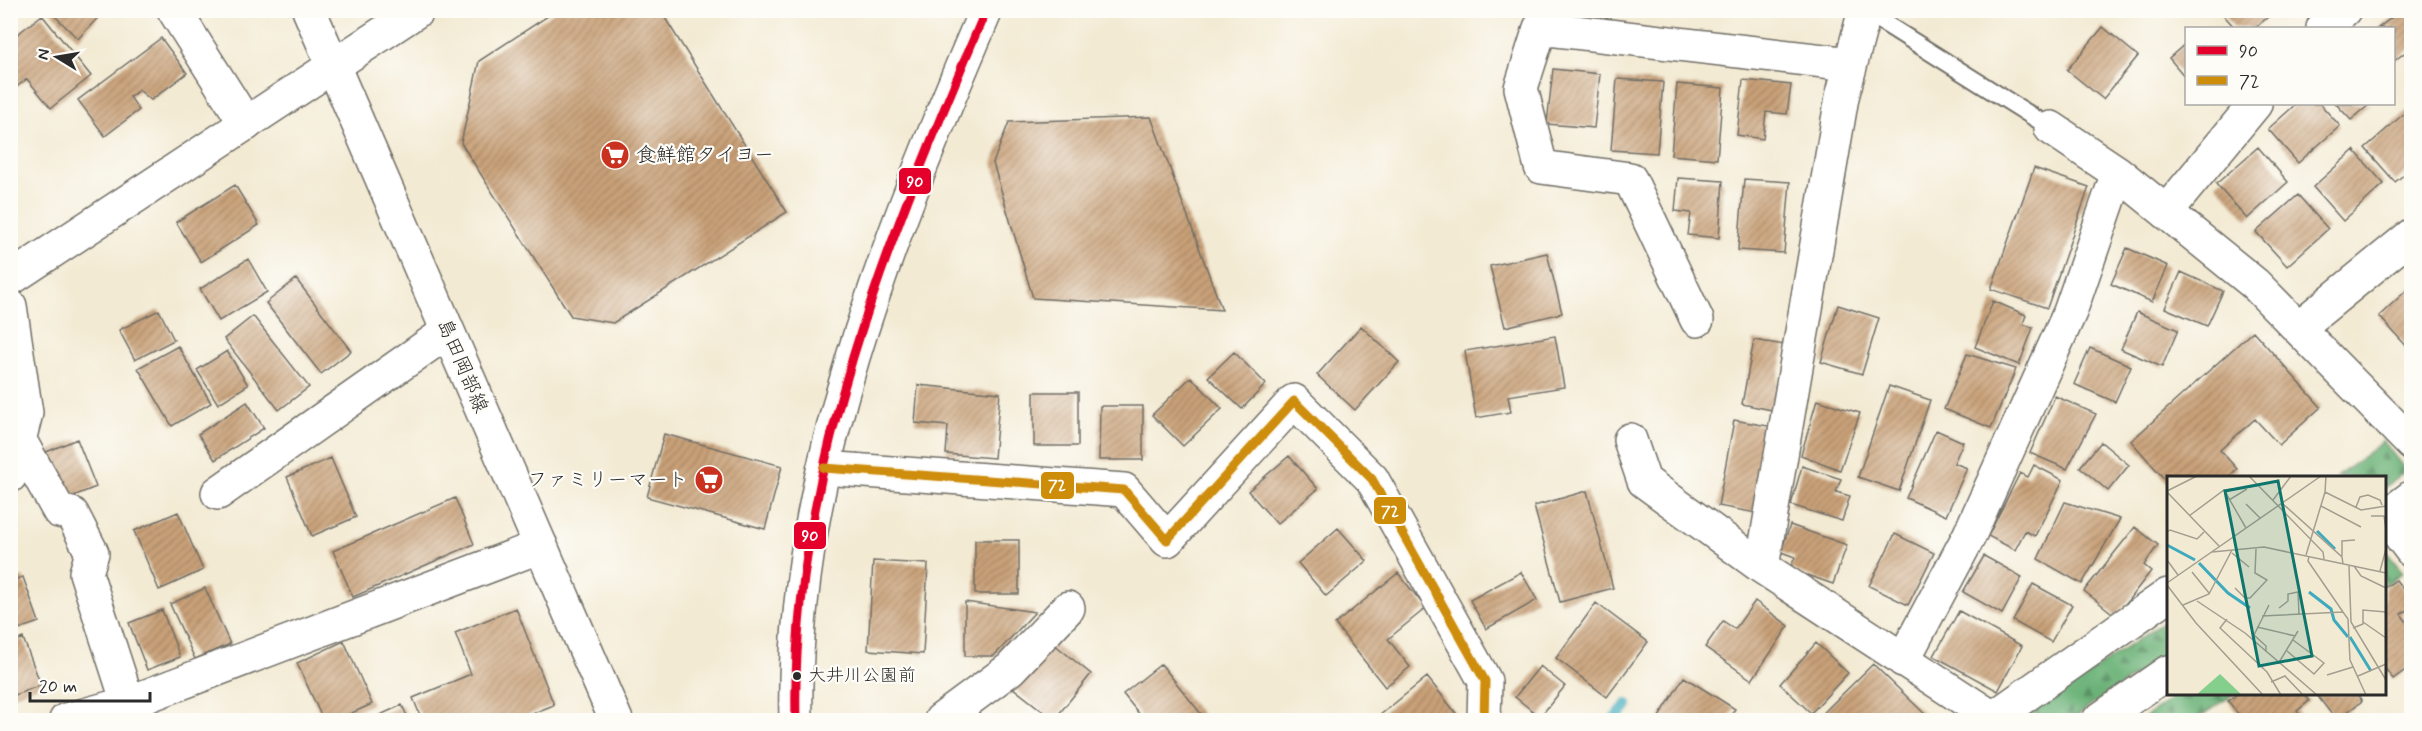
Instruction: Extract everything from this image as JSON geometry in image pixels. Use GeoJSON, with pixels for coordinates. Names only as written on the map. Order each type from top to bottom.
{"type":"FeatureCollection","features":[{"type":"Feature","properties":{"kind":"street"},"geometry":{"type":"LineString","coordinates":[[174,10],[246,124]]}},
{"type":"Feature","properties":{"kind":"street","name":"島田岡部線"},"geometry":{"type":"LineString","coordinates":[[309,10],[616,720]]}},
{"type":"Feature","properties":{"kind":"street"},"geometry":{"type":"LineString","coordinates":[[10,279],[418,10]]}},
{"type":"Feature","properties":{"kind":"street"},"geometry":{"type":"LineString","coordinates":[[796,720],[795,674],[810,542],[824,468],[851,362],[919,167],[986,10]]}},
{"type":"Feature","properties":{"kind":"street"},"geometry":{"type":"LineString","coordinates":[[2324,27],[2344,10]]}},
{"type":"Feature","properties":{"kind":"street"},"geometry":{"type":"LineString","coordinates":[[1762,567],[1840,109],[1865,11]]}},
{"type":"Feature","properties":{"kind":"street"},"geometry":{"type":"LineString","coordinates":[[1697,320],[1630,179],[1541,167],[1521,88],[1540,28],[1850,64]]}},
{"type":"Feature","properties":{"kind":"street"},"geometry":{"type":"LineString","coordinates":[[2166,212],[2254,105]]}},
{"type":"Feature","properties":{"kind":"street"},"geometry":{"type":"LineString","coordinates":[[2051,128],[2118,173],[2255,284],[2412,444]]}},
{"type":"Feature","properties":{"kind":"street"},"geometry":{"type":"LineString","coordinates":[[1903,660],[1969,536],[2070,312],[2118,173]]}},
{"type":"Feature","properties":{"kind":"street"},"geometry":{"type":"LineString","coordinates":[[2298,327],[2412,235]]}},
{"type":"Feature","properties":{"kind":"street"},"geometry":{"type":"LineString","coordinates":[[10,306],[26,413],[10,476]]}},
{"type":"Feature","properties":{"kind":"street"},"geometry":{"type":"LineString","coordinates":[[218,493],[447,332]]}},
{"type":"Feature","properties":{"kind":"street"},"geometry":{"type":"LineString","coordinates":[[824,468],[1124,490],[1167,540],[1294,401],[1372,479],[1485,681],[1484,720]]}},
{"type":"Feature","properties":{"kind":"street"},"geometry":{"type":"LineString","coordinates":[[20,439],[59,511],[72,514],[92,553],[86,573],[128,703]]}},
{"type":"Feature","properties":{"kind":"street"},"geometry":{"type":"LineString","coordinates":[[1630,440],[1644,482],[1762,567],[1993,718],[2167,596]]}},
{"type":"Feature","properties":{"kind":"street"},"geometry":{"type":"LineString","coordinates":[[2386,517],[2412,497]]}},
{"type":"Feature","properties":{"kind":"street"},"geometry":{"type":"LineString","coordinates":[[2386,519],[2412,551]]}},
{"type":"Feature","properties":{"kind":"street"},"geometry":{"type":"LineString","coordinates":[[66,720],[128,703],[541,546]]}},
{"type":"Feature","properties":{"kind":"street"},"geometry":{"type":"LineString","coordinates":[[941,720],[1010,669],[1068,608]]}},
{"type":"Feature","properties":{"kind":"street"},"geometry":{"type":"LineString","coordinates":[[2099,720],[2167,673]]}},
{"type":"Feature","properties":{"kind":"lane"},"geometry":{"type":"LineString","coordinates":[[1865,11],[2051,128]]}},
{"type":"Feature","properties":{"kind":"green space"},"geometry":{"type":"Polygon","coordinates":[[[2383,441],[2406,471],[2386,486],[2386,476],[2338,476],[2383,441]]]}},
{"type":"Feature","properties":{"kind":"green space"},"geometry":{"type":"Polygon","coordinates":[[[2386,551],[2403,572],[2386,584],[2386,551]]]}},
{"type":"Feature","properties":{"kind":"green space"},"geometry":{"type":"Polygon","coordinates":[[[2167,620],[2167,654],[2070,720],[2021,720],[2167,620]]]}},
{"type":"Feature","properties":{"kind":"green space"},"geometry":{"type":"Polygon","coordinates":[[[2177,695],[2233,695],[2196,720],[2141,720],[2177,695]]]}},
{"type":"Feature","properties":{"kind":"building"},"geometry":{"type":"Polygon","coordinates":[[[49,10],[105,10],[78,39],[49,10]]]}},
{"type":"Feature","properties":{"kind":"building"},"geometry":{"type":"Polygon","coordinates":[[[557,10],[660,10],[787,212],[613,323],[571,316],[461,143],[479,61],[557,10]]]}},
{"type":"Feature","properties":{"kind":"building"},"geometry":{"type":"Polygon","coordinates":[[[2219,10],[2276,10],[2256,27],[2234,27],[2219,10]]]}},
{"type":"Feature","properties":{"kind":"building"},"geometry":{"type":"Polygon","coordinates":[[[2402,10],[2412,10],[2412,47],[2395,60],[2395,27],[2379,27],[2402,10]]]}},
{"type":"Feature","properties":{"kind":"building"},"geometry":{"type":"Polygon","coordinates":[[[42,15],[91,76],[51,108],[27,79],[10,92],[10,40],[42,15]]]}},
{"type":"Feature","properties":{"kind":"building"},"geometry":{"type":"Polygon","coordinates":[[[2103,27],[2138,56],[2103,99],[2067,70],[2103,27]]]}},
{"type":"Feature","properties":{"kind":"building"},"geometry":{"type":"Polygon","coordinates":[[[161,38],[187,73],[151,100],[139,90],[130,97],[139,110],[105,136],[78,100],[161,38]]]}},
{"type":"Feature","properties":{"kind":"building"},"geometry":{"type":"Polygon","coordinates":[[[2185,44],[2185,77],[2169,58],[2185,44]]]}},
{"type":"Feature","properties":{"kind":"building"},"geometry":{"type":"Polygon","coordinates":[[[1553,69],[1600,74],[1594,128],[1547,124],[1553,69]]]}},
{"type":"Feature","properties":{"kind":"building"},"geometry":{"type":"Polygon","coordinates":[[[1617,79],[1663,82],[1657,153],[1611,150],[1617,79]]]}},
{"type":"Feature","properties":{"kind":"building"},"geometry":{"type":"Polygon","coordinates":[[[1743,80],[1791,85],[1787,114],[1766,112],[1763,139],[1737,135],[1743,80]]]}},
{"type":"Feature","properties":{"kind":"building"},"geometry":{"type":"Polygon","coordinates":[[[1677,84],[1723,88],[1717,159],[1671,155],[1677,84]]]}},
{"type":"Feature","properties":{"kind":"building"},"geometry":{"type":"Polygon","coordinates":[[[2295,105],[2321,105],[2340,126],[2298,163],[2268,129],[2295,105]]]}},
{"type":"Feature","properties":{"kind":"building"},"geometry":{"type":"Polygon","coordinates":[[[2337,105],[2369,105],[2351,120],[2337,105]]]}},
{"type":"Feature","properties":{"kind":"building"},"geometry":{"type":"Polygon","coordinates":[[[2407,111],[2412,117],[2412,168],[2395,182],[2365,148],[2407,111]]]}},
{"type":"Feature","properties":{"kind":"building"},"geometry":{"type":"Polygon","coordinates":[[[1151,117],[1222,310],[1033,298],[993,163],[1009,122],[1151,117]]]}},
{"type":"Feature","properties":{"kind":"building"},"geometry":{"type":"Polygon","coordinates":[[[2258,147],[2288,182],[2247,219],[2216,184],[2258,147]]]}},
{"type":"Feature","properties":{"kind":"building"},"geometry":{"type":"Polygon","coordinates":[[[2354,150],[2384,184],[2343,221],[2313,187],[2354,150]]]}},
{"type":"Feature","properties":{"kind":"building"},"geometry":{"type":"Polygon","coordinates":[[[2034,168],[2089,187],[2047,308],[1991,289],[2034,168]]]}},
{"type":"Feature","properties":{"kind":"building"},"geometry":{"type":"Polygon","coordinates":[[[1678,178],[1723,181],[1719,238],[1688,235],[1691,213],[1675,211],[1678,178]]]}},
{"type":"Feature","properties":{"kind":"building"},"geometry":{"type":"Polygon","coordinates":[[[1744,179],[1790,182],[1784,253],[1738,250],[1744,179]]]}},
{"type":"Feature","properties":{"kind":"building"},"geometry":{"type":"Polygon","coordinates":[[[235,185],[259,225],[201,262],[176,222],[235,185]]]}},
{"type":"Feature","properties":{"kind":"building"},"geometry":{"type":"Polygon","coordinates":[[[2298,195],[2328,229],[2287,266],[2256,232],[2298,195]]]}},
{"type":"Feature","properties":{"kind":"building"},"geometry":{"type":"Polygon","coordinates":[[[2127,248],[2168,266],[2152,302],[2111,284],[2127,248]]]}},
{"type":"Feature","properties":{"kind":"building"},"geometry":{"type":"Polygon","coordinates":[[[1547,253],[1562,313],[1505,327],[1490,266],[1547,253]]]}},
{"type":"Feature","properties":{"kind":"building"},"geometry":{"type":"Polygon","coordinates":[[[248,259],[267,292],[219,321],[200,289],[248,259]]]}},
{"type":"Feature","properties":{"kind":"building"},"geometry":{"type":"Polygon","coordinates":[[[2181,272],[2223,291],[2207,326],[2165,308],[2181,272]]]}},
{"type":"Feature","properties":{"kind":"building"},"geometry":{"type":"Polygon","coordinates":[[[296,279],[351,351],[321,374],[266,303],[296,279]]]}},
{"type":"Feature","properties":{"kind":"building"},"geometry":{"type":"Polygon","coordinates":[[[2409,288],[2412,291],[2412,346],[2409,349],[2379,316],[2409,288]]]}},
{"type":"Feature","properties":{"kind":"building"},"geometry":{"type":"Polygon","coordinates":[[[1993,301],[2026,315],[2023,324],[2033,328],[2019,365],[1975,347],[1993,301]]]}},
{"type":"Feature","properties":{"kind":"building"},"geometry":{"type":"Polygon","coordinates":[[[1838,305],[1879,318],[1862,374],[1821,362],[1838,305]]]}},
{"type":"Feature","properties":{"kind":"building"},"geometry":{"type":"Polygon","coordinates":[[[159,310],[174,340],[135,360],[119,330],[159,310]]]}},
{"type":"Feature","properties":{"kind":"building"},"geometry":{"type":"Polygon","coordinates":[[[2137,312],[2178,330],[2162,367],[2121,349],[2137,312]]]}},
{"type":"Feature","properties":{"kind":"building"},"geometry":{"type":"Polygon","coordinates":[[[253,316],[309,387],[279,410],[224,339],[253,316]]]}},
{"type":"Feature","properties":{"kind":"building"},"geometry":{"type":"Polygon","coordinates":[[[1361,326],[1399,362],[1355,410],[1317,375],[1361,326]]]}},
{"type":"Feature","properties":{"kind":"building"},"geometry":{"type":"Polygon","coordinates":[[[2253,331],[2321,407],[2279,445],[2255,419],[2220,450],[2237,469],[2229,476],[2167,476],[2167,482],[2131,441],[2253,331]]]}},
{"type":"Feature","properties":{"kind":"building"},"geometry":{"type":"Polygon","coordinates":[[[1555,336],[1564,387],[1508,396],[1511,412],[1476,418],[1465,351],[1555,336]]]}},
{"type":"Feature","properties":{"kind":"building"},"geometry":{"type":"Polygon","coordinates":[[[1754,340],[1785,345],[1772,410],[1742,404],[1754,340]]]}},
{"type":"Feature","properties":{"kind":"building"},"geometry":{"type":"Polygon","coordinates":[[[178,346],[211,403],[172,426],[138,368],[178,346]]]}},
{"type":"Feature","properties":{"kind":"building"},"geometry":{"type":"Polygon","coordinates":[[[2090,348],[2131,366],[2115,402],[2074,384],[2090,348]]]}},
{"type":"Feature","properties":{"kind":"building"},"geometry":{"type":"Polygon","coordinates":[[[227,351],[248,385],[218,404],[197,370],[227,351]]]}},
{"type":"Feature","properties":{"kind":"building"},"geometry":{"type":"Polygon","coordinates":[[[1234,352],[1266,384],[1242,409],[1208,377],[1234,352]]]}},
{"type":"Feature","properties":{"kind":"building"},"geometry":{"type":"Polygon","coordinates":[[[1967,354],[2016,369],[1991,428],[1944,409],[1967,354]]]}},
{"type":"Feature","properties":{"kind":"building"},"geometry":{"type":"Polygon","coordinates":[[[1191,377],[1222,409],[1183,446],[1152,415],[1191,377]]]}},
{"type":"Feature","properties":{"kind":"building"},"geometry":{"type":"Polygon","coordinates":[[[918,385],[1000,393],[994,458],[946,454],[948,426],[915,423],[918,385]]]}},
{"type":"Feature","properties":{"kind":"building"},"geometry":{"type":"Polygon","coordinates":[[[1889,386],[1930,400],[1899,491],[1858,477],[1889,386]]]}},
{"type":"Feature","properties":{"kind":"building"},"geometry":{"type":"Polygon","coordinates":[[[1034,392],[1078,392],[1078,446],[1034,446],[1034,392]]]}},
{"type":"Feature","properties":{"kind":"building"},"geometry":{"type":"Polygon","coordinates":[[[2055,396],[2096,414],[2067,469],[2030,453],[2055,396]]]}},
{"type":"Feature","properties":{"kind":"building"},"geometry":{"type":"Polygon","coordinates":[[[1817,400],[1860,413],[1840,470],[1801,455],[1817,400]]]}},
{"type":"Feature","properties":{"kind":"building"},"geometry":{"type":"Polygon","coordinates":[[[247,402],[264,428],[215,460],[198,434],[247,402]]]}},
{"type":"Feature","properties":{"kind":"building"},"geometry":{"type":"Polygon","coordinates":[[[1100,406],[1143,406],[1143,460],[1099,460],[1100,406]]]}},
{"type":"Feature","properties":{"kind":"building"},"geometry":{"type":"Polygon","coordinates":[[[1734,420],[1774,427],[1756,513],[1718,506],[1734,420]]]}},
{"type":"Feature","properties":{"kind":"building"},"geometry":{"type":"Polygon","coordinates":[[[1936,430],[1963,442],[1954,463],[1967,468],[1946,516],[1906,498],[1936,430]]]}},
{"type":"Feature","properties":{"kind":"building"},"geometry":{"type":"Polygon","coordinates":[[[664,434],[782,466],[765,529],[647,497],[664,434]]]}},
{"type":"Feature","properties":{"kind":"building"},"geometry":{"type":"Polygon","coordinates":[[[77,439],[96,487],[63,500],[44,453],[77,439]]]}},
{"type":"Feature","properties":{"kind":"building"},"geometry":{"type":"Polygon","coordinates":[[[2101,442],[2129,465],[2108,491],[2080,467],[2101,442]]]}},
{"type":"Feature","properties":{"kind":"building"},"geometry":{"type":"Polygon","coordinates":[[[1289,456],[1318,489],[1277,524],[1248,491],[1289,456]]]}},
{"type":"Feature","properties":{"kind":"building"},"geometry":{"type":"Polygon","coordinates":[[[331,458],[356,517],[312,536],[287,477],[331,458]]]}},
{"type":"Feature","properties":{"kind":"building"},"geometry":{"type":"Polygon","coordinates":[[[2034,465],[2063,480],[2035,536],[2025,531],[2015,550],[1988,536],[2020,473],[2028,477],[2034,465]]]}},
{"type":"Feature","properties":{"kind":"building"},"geometry":{"type":"Polygon","coordinates":[[[1802,466],[1841,479],[1836,492],[1850,496],[1842,521],[1791,505],[1802,466]]]}},
{"type":"Feature","properties":{"kind":"building"},"geometry":{"type":"Polygon","coordinates":[[[1587,491],[1613,588],[1560,602],[1534,506],[1587,491]]]}},
{"type":"Feature","properties":{"kind":"building"},"geometry":{"type":"Polygon","coordinates":[[[455,498],[474,544],[353,597],[333,551],[455,498]]]}},
{"type":"Feature","properties":{"kind":"building"},"geometry":{"type":"Polygon","coordinates":[[[2065,502],[2120,519],[2082,584],[2038,559],[2065,502]]]}},
{"type":"Feature","properties":{"kind":"building"},"geometry":{"type":"Polygon","coordinates":[[[178,512],[203,570],[159,590],[134,531],[178,512]]]}},
{"type":"Feature","properties":{"kind":"building"},"geometry":{"type":"Polygon","coordinates":[[[1790,525],[1847,545],[1833,584],[1790,569],[1795,557],[1781,552],[1790,525]]]}},
{"type":"Feature","properties":{"kind":"building"},"geometry":{"type":"Polygon","coordinates":[[[2135,527],[2158,545],[2144,565],[2151,571],[2116,616],[2084,591],[2135,527]]]}},
{"type":"Feature","properties":{"kind":"building"},"geometry":{"type":"Polygon","coordinates":[[[1338,528],[1367,561],[1326,596],[1298,563],[1338,528]]]}},
{"type":"Feature","properties":{"kind":"building"},"geometry":{"type":"Polygon","coordinates":[[[1895,534],[1934,553],[1908,605],[1869,586],[1895,534]]]}},
{"type":"Feature","properties":{"kind":"building"},"geometry":{"type":"Polygon","coordinates":[[[975,540],[1019,540],[1019,594],[975,594],[975,540]]]}},
{"type":"Feature","properties":{"kind":"building"},"geometry":{"type":"Polygon","coordinates":[[[1984,556],[2022,577],[2002,614],[1963,592],[1984,556]]]}},
{"type":"Feature","properties":{"kind":"building"},"geometry":{"type":"Polygon","coordinates":[[[873,561],[928,564],[923,654],[868,650],[873,561]]]}},
{"type":"Feature","properties":{"kind":"building"},"geometry":{"type":"Polygon","coordinates":[[[1521,572],[1537,600],[1486,629],[1470,600],[1521,572]]]}},
{"type":"Feature","properties":{"kind":"building"},"geometry":{"type":"Polygon","coordinates":[[[1398,573],[1426,608],[1388,639],[1410,667],[1385,687],[1335,624],[1398,573]]]}},
{"type":"Feature","properties":{"kind":"building"},"geometry":{"type":"Polygon","coordinates":[[[23,577],[39,622],[10,632],[10,581],[23,577]]]}},
{"type":"Feature","properties":{"kind":"building"},"geometry":{"type":"Polygon","coordinates":[[[2396,580],[2412,601],[2412,607],[2401,614],[2412,629],[2412,665],[2393,679],[2386,670],[2386,587],[2396,580]]]}},
{"type":"Feature","properties":{"kind":"building"},"geometry":{"type":"Polygon","coordinates":[[[2033,584],[2072,605],[2051,642],[2013,621],[2033,584]]]}},
{"type":"Feature","properties":{"kind":"building"},"geometry":{"type":"Polygon","coordinates":[[[205,588],[230,644],[195,659],[170,604],[205,588]]]}},
{"type":"Feature","properties":{"kind":"building"},"geometry":{"type":"Polygon","coordinates":[[[1755,601],[1789,626],[1752,680],[1705,647],[1723,621],[1735,629],[1755,601]]]}},
{"type":"Feature","properties":{"kind":"building"},"geometry":{"type":"Polygon","coordinates":[[[965,602],[1035,612],[994,656],[965,656],[965,602]]]}},
{"type":"Feature","properties":{"kind":"building"},"geometry":{"type":"Polygon","coordinates":[[[1596,603],[1648,642],[1607,697],[1556,658],[1596,603]]]}},
{"type":"Feature","properties":{"kind":"building"},"geometry":{"type":"Polygon","coordinates":[[[516,608],[554,705],[515,720],[422,720],[413,698],[471,674],[455,633],[516,608]]]}},
{"type":"Feature","properties":{"kind":"building"},"geometry":{"type":"Polygon","coordinates":[[[162,610],[180,657],[147,670],[129,623],[162,610]]]}},
{"type":"Feature","properties":{"kind":"building"},"geometry":{"type":"Polygon","coordinates":[[[1959,611],[2022,646],[1998,691],[1934,656],[1959,611]]]}},
{"type":"Feature","properties":{"kind":"building"},"geometry":{"type":"Polygon","coordinates":[[[23,638],[41,685],[10,697],[10,643],[23,638]]]}},
{"type":"Feature","properties":{"kind":"building"},"geometry":{"type":"Polygon","coordinates":[[[1049,640],[1091,674],[1054,720],[1012,687],[1049,640]]]}},
{"type":"Feature","properties":{"kind":"building"},"geometry":{"type":"Polygon","coordinates":[[[344,641],[372,704],[336,720],[323,720],[297,663],[344,641]]]}},
{"type":"Feature","properties":{"kind":"building"},"geometry":{"type":"Polygon","coordinates":[[[1816,643],[1848,673],[1811,713],[1780,684],[1816,643]]]}},
{"type":"Feature","properties":{"kind":"building"},"geometry":{"type":"Polygon","coordinates":[[[1161,664],[1206,720],[1144,720],[1123,694],[1161,664]]]}},
{"type":"Feature","properties":{"kind":"building"},"geometry":{"type":"Polygon","coordinates":[[[1873,664],[1931,720],[1816,720],[1873,664]]]}},
{"type":"Feature","properties":{"kind":"building"},"geometry":{"type":"Polygon","coordinates":[[[1540,666],[1565,686],[1540,717],[1515,697],[1540,666]]]}},
{"type":"Feature","properties":{"kind":"building"},"geometry":{"type":"Polygon","coordinates":[[[1427,677],[1456,713],[1446,720],[1374,720],[1427,677]]]}},
{"type":"Feature","properties":{"kind":"building"},"geometry":{"type":"Polygon","coordinates":[[[1684,677],[1735,709],[1728,720],[1665,720],[1659,717],[1684,677]]]}},
{"type":"Feature","properties":{"kind":"building"},"geometry":{"type":"Polygon","coordinates":[[[2236,695],[2305,695],[2309,701],[2297,711],[2304,720],[2243,720],[2228,701],[2236,695]]]}},
{"type":"Feature","properties":{"kind":"building"},"geometry":{"type":"Polygon","coordinates":[[[2317,695],[2358,695],[2362,701],[2336,720],[2317,695]]]}},
{"type":"Feature","properties":{"kind":"building"},"geometry":{"type":"Polygon","coordinates":[[[402,705],[409,720],[369,720],[402,705]]]}},
{"type":"Feature","properties":{"kind":"waterway"},"geometry":{"type":"LineString","coordinates":[[1614,720],[1627,705]]}},
{"type":"Feature","properties":{"kind":"transit line","name":"90"},"geometry":{"type":"LineString","coordinates":[[796,720],[799,629],[810,537],[828,447],[853,357],[883,268],[915,180],[986,10]]}},
{"type":"Feature","properties":{"kind":"transit line","name":"72"},"geometry":{"type":"LineString","coordinates":[[824,468],[1124,490],[1167,540],[1294,401],[1372,479],[1485,681],[1484,720]]}},
{"type":"Feature","properties":{"kind":"place","name":"食鮮館タイヨー"},"geometry":{"type":"Point","coordinates":[615,155]}},
{"type":"Feature","properties":{"kind":"place","name":"ファミリーマート"},"geometry":{"type":"Point","coordinates":[709,480]}},
{"type":"Feature","properties":{"kind":"place","name":"大井川公園前"},"geometry":{"type":"Point","coordinates":[797,676]}}]}
